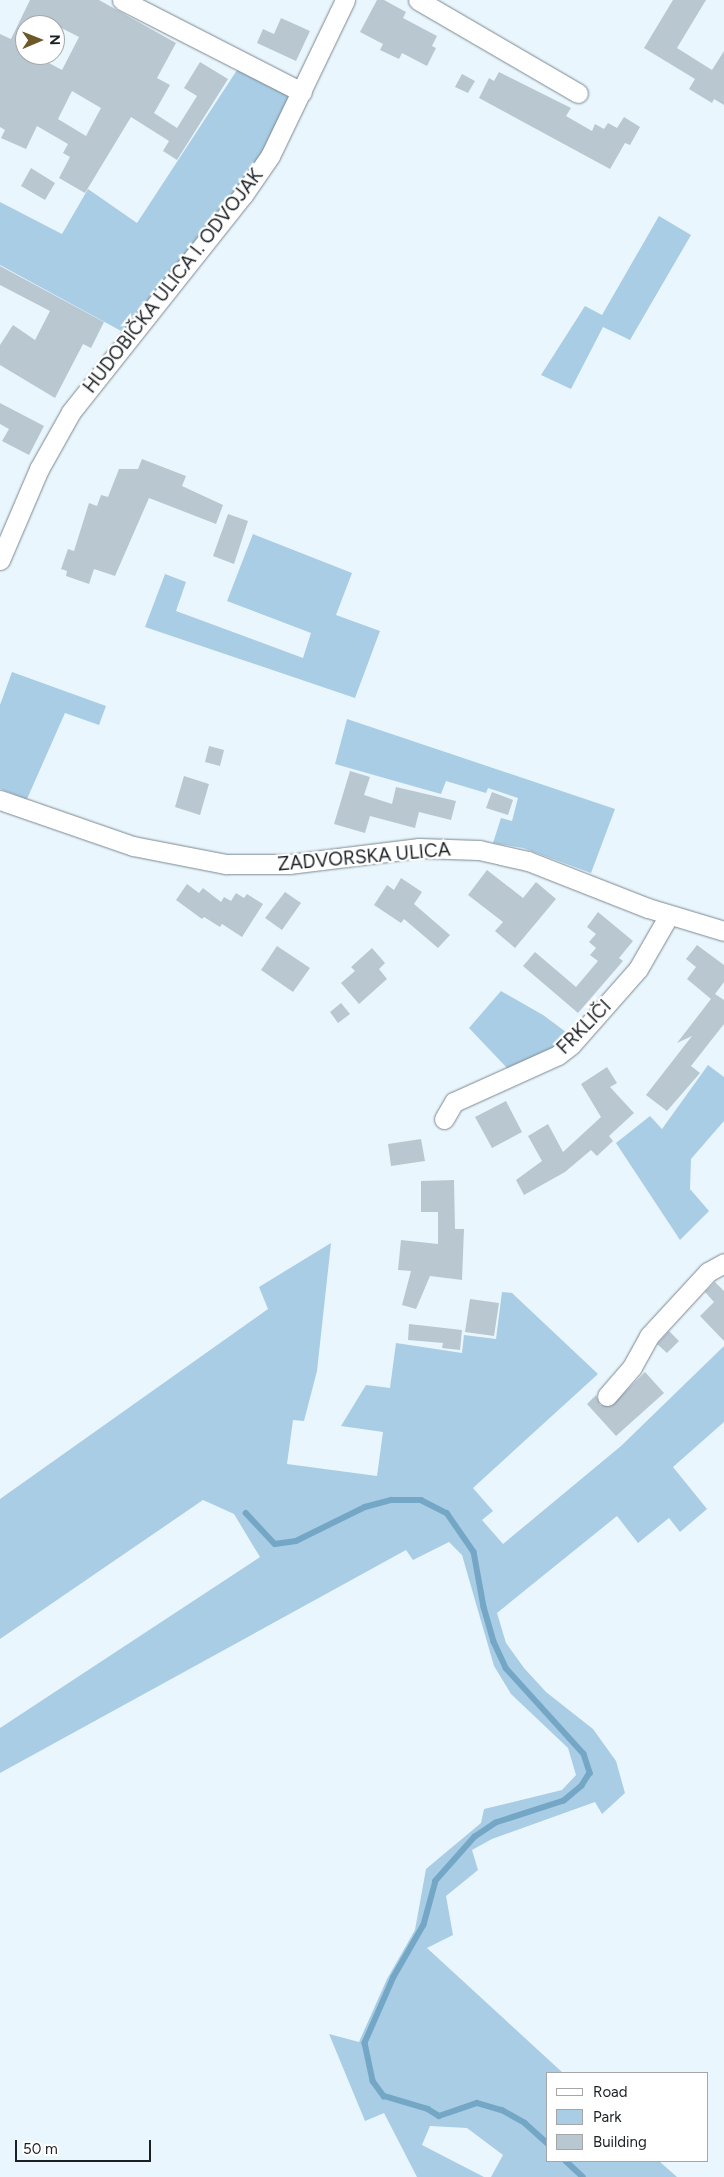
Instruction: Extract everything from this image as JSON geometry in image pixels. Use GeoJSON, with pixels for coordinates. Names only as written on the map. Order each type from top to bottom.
{"type":"FeatureCollection","features":[{"type":"Feature","properties":{"kind":"street"},"geometry":{"type":"LineString","coordinates":[[122,0],[302,92]]}},
{"type":"Feature","properties":{"kind":"street","name":"HUDOBIČKA ULICA I. ODVOJAK"},"geometry":{"type":"LineString","coordinates":[[0,560],[39,468],[71,412],[242,195],[270,156],[345,0]]}},
{"type":"Feature","properties":{"kind":"street"},"geometry":{"type":"LineString","coordinates":[[418,0],[578,93]]}},
{"type":"Feature","properties":{"kind":"street","name":"ZADVORSKA ULICA"},"geometry":{"type":"LineString","coordinates":[[0,800],[133,846],[226,864],[289,864],[419,848],[451,846],[479,850],[555,870],[669,915],[724,931]]}},
{"type":"Feature","properties":{"kind":"street","name":"FRKLIČI"},"geometry":{"type":"LineString","coordinates":[[444,1119],[454,1102],[558,1055],[571,1045],[638,969],[669,915]]}},
{"type":"Feature","properties":{"kind":"street"},"geometry":{"type":"LineString","coordinates":[[607,1396],[632,1367],[649,1336],[708,1272],[724,1263]]}},
{"type":"Feature","properties":{"kind":"green space"},"geometry":{"type":"Polygon","coordinates":[[[239,67],[287,93],[288,99],[264,154],[123,332],[0,265],[0,202],[62,234],[88,189],[137,223],[239,67]]]}},
{"type":"Feature","properties":{"kind":"green space"},"geometry":{"type":"Polygon","coordinates":[[[659,216],[691,235],[630,340],[603,327],[571,389],[541,375],[585,306],[602,315],[659,216]]]}},
{"type":"Feature","properties":{"kind":"green space"},"geometry":{"type":"Polygon","coordinates":[[[253,534],[352,573],[336,615],[380,631],[355,698],[145,627],[165,574],[186,582],[176,611],[303,658],[311,633],[227,601],[253,534]]]}},
{"type":"Feature","properties":{"kind":"green space"},"geometry":{"type":"Polygon","coordinates":[[[12,672],[106,706],[99,725],[65,713],[27,799],[0,789],[0,705],[12,672]]]}},
{"type":"Feature","properties":{"kind":"green space"},"geometry":{"type":"Polygon","coordinates":[[[347,719],[615,809],[591,873],[523,848],[493,843],[501,818],[512,821],[518,798],[488,788],[486,793],[446,781],[441,794],[335,764],[347,719]]]}},
{"type":"Feature","properties":{"kind":"green space"},"geometry":{"type":"Polygon","coordinates":[[[501,991],[543,1015],[570,1035],[558,1046],[508,1069],[469,1028],[501,991]]]}},
{"type":"Feature","properties":{"kind":"green space"},"geometry":{"type":"Polygon","coordinates":[[[708,1065],[724,1077],[724,1121],[691,1159],[690,1189],[709,1211],[680,1240],[616,1143],[650,1116],[662,1129],[708,1065]]]}},
{"type":"Feature","properties":{"kind":"green space"},"geometry":{"type":"Polygon","coordinates":[[[331,1243],[317,1371],[304,1421],[293,1420],[287,1464],[377,1476],[383,1432],[341,1426],[366,1385],[390,1388],[396,1343],[462,1353],[464,1335],[496,1339],[502,1292],[512,1293],[598,1374],[473,1488],[493,1511],[482,1520],[503,1544],[621,1446],[724,1346],[724,1422],[673,1467],[707,1509],[680,1532],[669,1518],[638,1543],[617,1516],[497,1613],[506,1643],[524,1668],[546,1692],[593,1729],[616,1761],[625,1793],[602,1814],[595,1802],[492,1839],[472,1850],[478,1870],[446,1896],[453,1935],[427,1948],[562,2072],[546,2072],[546,2162],[660,2162],[677,2177],[491,2177],[503,2155],[467,2128],[430,2126],[422,2145],[484,2177],[417,2177],[384,2113],[365,2121],[329,2034],[359,2042],[387,1979],[415,1930],[426,1869],[481,1823],[484,1809],[562,1790],[576,1775],[568,1748],[511,1694],[494,1666],[462,1555],[449,1542],[413,1560],[406,1550],[0,1773],[0,1728],[260,1557],[234,1514],[203,1500],[0,1639],[0,1499],[268,1309],[259,1287],[331,1243]]]}},
{"type":"Feature","properties":{"kind":"building"},"geometry":{"type":"Polygon","coordinates":[[[30,0],[99,0],[176,43],[157,78],[170,85],[154,113],[177,128],[197,96],[184,88],[200,62],[228,79],[177,160],[163,151],[169,141],[131,117],[85,193],[59,178],[70,157],[63,153],[68,144],[37,126],[26,149],[1,138],[5,130],[0,127],[0,34],[11,39],[15,31],[15,65],[53,65],[62,70],[79,37],[65,30],[65,15],[23,15],[30,0]],[[72,91],[58,119],[86,136],[101,108],[72,91]]]}},
{"type":"Feature","properties":{"kind":"building"},"geometry":{"type":"Polygon","coordinates":[[[377,0],[384,0],[406,12],[403,18],[437,36],[432,46],[436,48],[427,66],[402,53],[399,59],[380,50],[383,44],[360,32],[377,0]]]}},
{"type":"Feature","properties":{"kind":"building"},"geometry":{"type":"Polygon","coordinates":[[[673,0],[706,0],[677,48],[712,70],[724,51],[724,105],[714,99],[712,103],[689,89],[695,79],[644,48],[673,0]]]}},
{"type":"Feature","properties":{"kind":"building"},"geometry":{"type":"Polygon","coordinates":[[[281,18],[310,31],[296,61],[257,43],[263,29],[274,34],[281,18]]]}},
{"type":"Feature","properties":{"kind":"building"},"geometry":{"type":"Polygon","coordinates":[[[499,72],[571,108],[566,116],[592,131],[595,124],[604,129],[608,123],[617,128],[624,117],[640,127],[630,145],[625,143],[610,169],[479,98],[489,78],[494,81],[499,72]]]}},
{"type":"Feature","properties":{"kind":"building"},"geometry":{"type":"Polygon","coordinates":[[[462,74],[475,81],[468,93],[455,87],[462,74]]]}},
{"type":"Feature","properties":{"kind":"building"},"geometry":{"type":"Polygon","coordinates":[[[31,168],[55,183],[45,200],[21,186],[31,168]]]}},
{"type":"Feature","properties":{"kind":"building"},"geometry":{"type":"Polygon","coordinates":[[[0,266],[104,322],[91,348],[83,344],[55,398],[0,365],[0,345],[13,325],[35,340],[50,311],[0,285],[0,266]]]}},
{"type":"Feature","properties":{"kind":"building"},"geometry":{"type":"Polygon","coordinates":[[[0,403],[44,426],[29,455],[2,441],[9,429],[0,424],[0,403]]]}},
{"type":"Feature","properties":{"kind":"building"},"geometry":{"type":"Polygon","coordinates":[[[142,459],[186,476],[182,486],[223,505],[216,524],[149,498],[115,576],[94,569],[89,584],[66,576],[67,571],[61,569],[68,549],[74,551],[89,503],[97,506],[101,495],[108,497],[119,469],[138,469],[142,459]]]}},
{"type":"Feature","properties":{"kind":"building"},"geometry":{"type":"Polygon","coordinates":[[[228,514],[248,521],[234,564],[213,556],[228,514]]]}},
{"type":"Feature","properties":{"kind":"building"},"geometry":{"type":"Polygon","coordinates":[[[209,746],[224,750],[220,766],[205,762],[209,746]]]}},
{"type":"Feature","properties":{"kind":"building"},"geometry":{"type":"Polygon","coordinates":[[[350,771],[370,777],[364,795],[392,804],[396,787],[456,801],[451,820],[419,812],[415,828],[370,816],[365,833],[334,824],[350,771]]]}},
{"type":"Feature","properties":{"kind":"building"},"geometry":{"type":"Polygon","coordinates":[[[184,776],[209,784],[200,815],[175,807],[184,776]]]}},
{"type":"Feature","properties":{"kind":"building"},"geometry":{"type":"Polygon","coordinates":[[[492,792],[513,800],[508,815],[486,808],[492,792]]]}},
{"type":"Feature","properties":{"kind":"building"},"geometry":{"type":"Polygon","coordinates":[[[487,870],[523,898],[536,882],[556,899],[515,948],[495,931],[503,922],[468,895],[487,870]]]}},
{"type":"Feature","properties":{"kind":"building"},"geometry":{"type":"Polygon","coordinates":[[[401,878],[422,892],[414,904],[450,935],[438,948],[404,919],[401,923],[374,905],[387,885],[394,890],[401,878]]]}},
{"type":"Feature","properties":{"kind":"building"},"geometry":{"type":"Polygon","coordinates":[[[187,884],[199,893],[203,888],[221,902],[224,897],[231,901],[236,893],[244,898],[247,894],[263,904],[242,937],[222,924],[220,927],[204,917],[202,919],[176,900],[187,884]]]}},
{"type":"Feature","properties":{"kind":"building"},"geometry":{"type":"Polygon","coordinates":[[[285,892],[301,903],[282,930],[265,918],[285,892]]]}},
{"type":"Feature","properties":{"kind":"building"},"geometry":{"type":"Polygon","coordinates":[[[598,912],[633,941],[619,958],[623,961],[578,1013],[523,966],[535,952],[576,987],[598,961],[590,955],[596,948],[589,942],[596,934],[587,927],[598,912]]]}},
{"type":"Feature","properties":{"kind":"building"},"geometry":{"type":"Polygon","coordinates":[[[697,945],[724,965],[724,982],[715,994],[724,1000],[724,1024],[691,1066],[700,1073],[667,1111],[646,1095],[692,1036],[677,1043],[711,999],[687,979],[696,967],[686,959],[697,945]]]}},
{"type":"Feature","properties":{"kind":"building"},"geometry":{"type":"Polygon","coordinates":[[[277,946],[310,968],[293,992],[261,970],[277,946]]]}},
{"type":"Feature","properties":{"kind":"building"},"geometry":{"type":"Polygon","coordinates":[[[372,948],[385,963],[379,969],[387,979],[359,1004],[341,983],[355,971],[351,967],[372,948]]]}},
{"type":"Feature","properties":{"kind":"building"},"geometry":{"type":"Polygon","coordinates":[[[341,1003],[350,1014],[338,1023],[330,1012],[341,1003]]]}},
{"type":"Feature","properties":{"kind":"building"},"geometry":{"type":"Polygon","coordinates":[[[607,1067],[617,1083],[610,1087],[634,1113],[609,1136],[613,1141],[597,1156],[591,1150],[565,1172],[524,1195],[516,1180],[542,1161],[528,1136],[548,1124],[563,1152],[601,1117],[581,1084],[607,1067]]]}},
{"type":"Feature","properties":{"kind":"building"},"geometry":{"type":"Polygon","coordinates":[[[506,1101],[522,1132],[492,1148],[475,1117],[506,1101]]]}},
{"type":"Feature","properties":{"kind":"building"},"geometry":{"type":"Polygon","coordinates":[[[421,1139],[425,1161],[391,1166],[388,1144],[421,1139]]]}},
{"type":"Feature","properties":{"kind":"building"},"geometry":{"type":"Polygon","coordinates":[[[454,1180],[455,1229],[464,1229],[462,1280],[430,1276],[416,1309],[402,1305],[411,1271],[398,1270],[401,1240],[438,1244],[438,1212],[421,1212],[421,1181],[454,1180]]]}},
{"type":"Feature","properties":{"kind":"building"},"geometry":{"type":"Polygon","coordinates":[[[715,1282],[724,1291],[724,1341],[700,1316],[714,1302],[705,1292],[715,1282]]]}},
{"type":"Feature","properties":{"kind":"building"},"geometry":{"type":"Polygon","coordinates":[[[470,1299],[499,1303],[494,1336],[465,1332],[470,1299]]]}},
{"type":"Feature","properties":{"kind":"building"},"geometry":{"type":"Polygon","coordinates":[[[409,1324],[462,1330],[460,1350],[442,1348],[443,1343],[408,1340],[409,1324]]]}},
{"type":"Feature","properties":{"kind":"building"},"geometry":{"type":"Polygon","coordinates":[[[669,1331],[679,1341],[667,1353],[657,1344],[669,1331]]]}},
{"type":"Feature","properties":{"kind":"building"},"geometry":{"type":"Polygon","coordinates":[[[645,1372],[664,1393],[616,1436],[587,1404],[596,1395],[600,1405],[611,1406],[645,1372]]]}},
{"type":"Feature","properties":{"kind":"waterway"},"geometry":{"type":"LineString","coordinates":[[246,1513],[275,1544],[296,1541],[365,1507],[391,1500],[421,1500],[447,1513],[474,1552],[484,1607],[494,1642],[506,1668],[584,1754],[590,1773],[582,1786],[564,1801],[496,1823],[475,1837],[436,1881],[424,1925],[394,1977],[365,2043],[373,2081],[384,2096],[428,2109],[439,2116],[477,2103],[502,2110],[525,2123],[546,2142]]}},
{"type":"Feature","properties":{"kind":"waterway"},"geometry":{"type":"LineString","coordinates":[[567,2162],[583,2177]]}}]}
